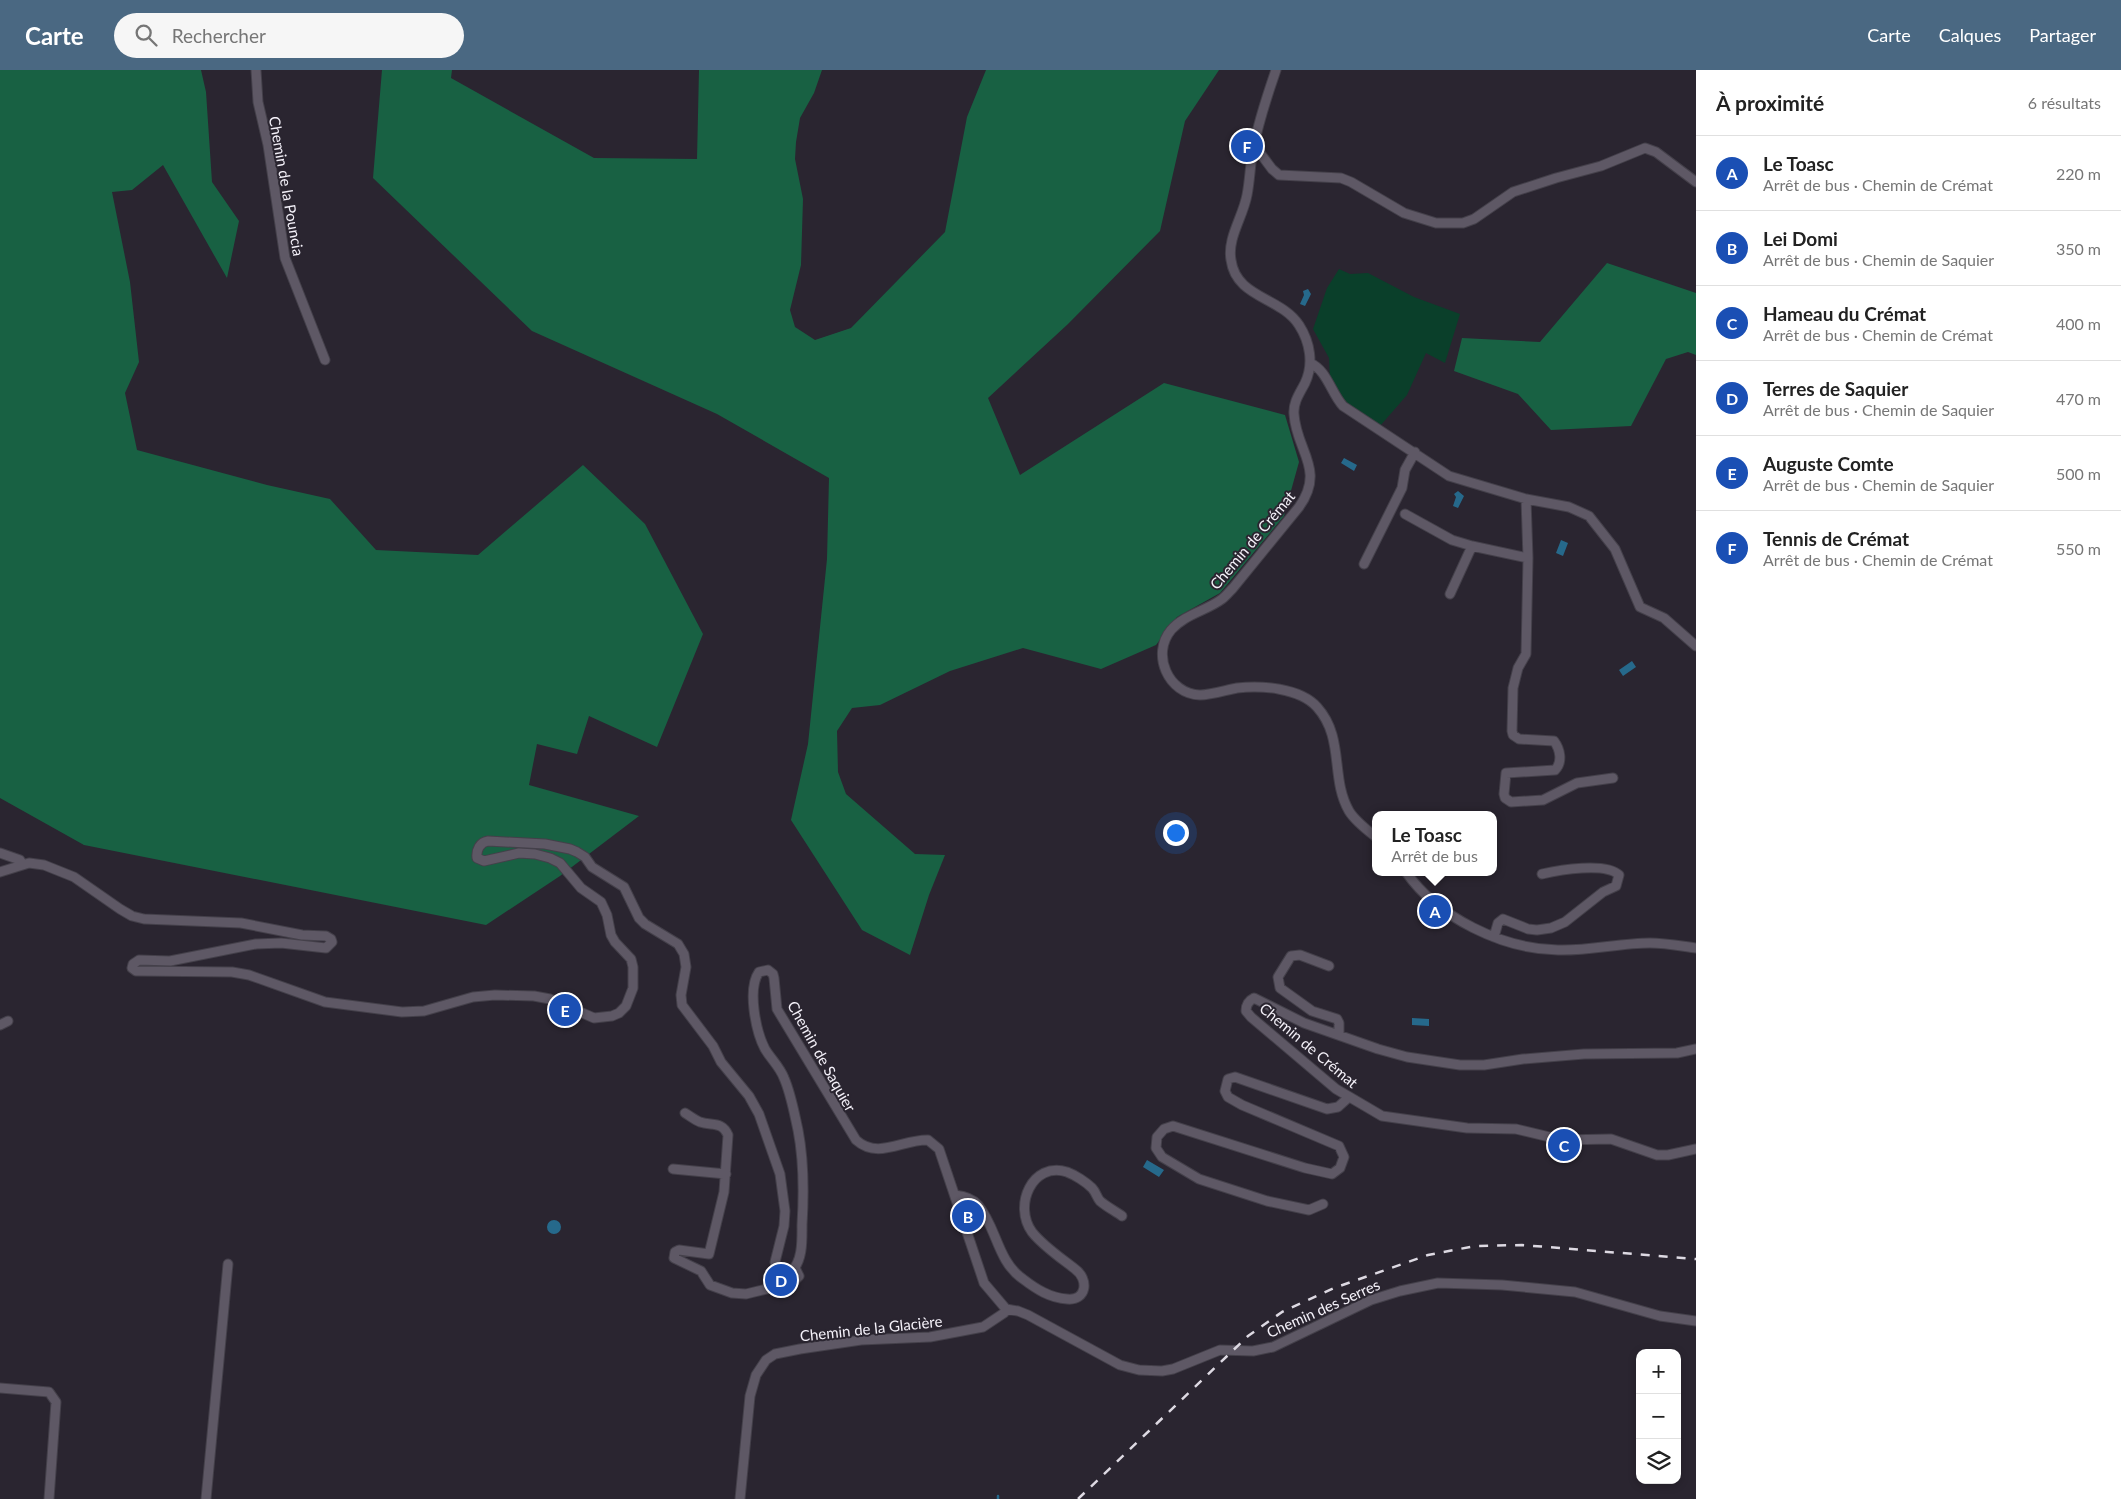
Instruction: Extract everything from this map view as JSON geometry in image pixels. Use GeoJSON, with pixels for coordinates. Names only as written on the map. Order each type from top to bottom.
{"type":"FeatureCollection","features":[{"type":"Feature","properties":{"kind":"street","name":"Chemin de la Pouncia"},"geometry":{"type":"LineString","coordinates":[[256,70],[258,102],[268,145],[285,258],[325,360]]}},
{"type":"Feature","properties":{"kind":"street","name":"Chemin de Crémat"},"geometry":{"type":"LineString","coordinates":[[1276,70],[1260,119],[1247,194],[1230,251],[1233,272],[1245,287],[1280,307],[1298,323],[1309,346],[1310,363],[1308,376],[1294,407],[1296,426],[1310,465],[1310,482],[1305,499],[1222,599],[1183,619],[1166,636],[1161,658],[1170,678],[1187,691],[1199,695],[1241,688],[1267,687],[1292,693],[1316,706],[1333,736],[1340,783],[1349,812],[1372,833]]}},
{"type":"Feature","properties":{"kind":"street"},"geometry":{"type":"LineString","coordinates":[[1254,145],[1272,169],[1280,175],[1341,178],[1404,213],[1427,222],[1436,223],[1463,223],[1474,218],[1513,192],[1601,166],[1645,148],[1656,152],[1696,182]]}},
{"type":"Feature","properties":{"kind":"street"},"geometry":{"type":"LineString","coordinates":[[1310,363],[1314,364],[1324,375],[1335,397],[1343,406],[1449,476],[1526,498],[1569,507],[1589,516],[1615,549],[1640,607],[1664,618],[1696,646]]}},
{"type":"Feature","properties":{"kind":"street"},"geometry":{"type":"LineString","coordinates":[[1364,564],[1402,488],[1405,470],[1415,452]]}},
{"type":"Feature","properties":{"kind":"street"},"geometry":{"type":"LineString","coordinates":[[1526,498],[1528,558],[1526,654],[1518,668],[1513,688],[1512,731],[1513,735],[1519,739],[1554,741],[1558,746],[1560,761],[1556,770],[1506,773],[1504,780],[1505,798],[1511,802],[1543,800],[1577,783],[1614,778]]}},
{"type":"Feature","properties":{"kind":"street"},"geometry":{"type":"LineString","coordinates":[[1404,514],[1446,538],[1472,546],[1528,558]]}},
{"type":"Feature","properties":{"kind":"street"},"geometry":{"type":"LineString","coordinates":[[1450,594],[1472,546]]}},
{"type":"Feature","properties":{"kind":"street"},"geometry":{"type":"LineString","coordinates":[[0,872],[22,865],[40,863],[81,880],[120,909],[138,918],[153,921],[241,923],[302,935],[326,936],[332,939],[329,946],[321,948],[281,943],[256,944],[170,961],[139,960],[132,964],[132,968],[136,971],[232,972],[249,975],[325,1002],[402,1012],[424,1011],[473,997],[495,994],[534,996],[556,1002],[588,1016],[605,1018],[619,1013],[626,1006],[633,988],[634,978],[630,959],[611,935],[607,915],[601,902],[581,888],[560,863],[550,858],[535,854],[519,853],[484,861],[478,858],[477,853],[482,844],[488,841],[545,844],[570,849],[586,858],[592,867],[624,887],[639,918],[678,944],[684,954],[686,967],[681,995],[682,1005],[713,1046],[722,1062],[749,1096],[759,1114],[780,1174],[784,1196],[784,1226],[775,1262],[778,1270],[784,1273],[791,1272],[795,1268],[799,1276],[798,1280],[746,1294],[732,1293],[710,1285],[702,1271],[674,1258],[675,1252],[679,1250],[709,1254],[720,1215],[726,1174],[728,1135],[726,1130],[719,1124],[702,1123],[685,1114]]}},
{"type":"Feature","properties":{"kind":"street"},"geometry":{"type":"LineString","coordinates":[[0,853],[20,860],[22,865]]}},
{"type":"Feature","properties":{"kind":"street"},"geometry":{"type":"LineString","coordinates":[[1494,937],[1498,923],[1503,918],[1528,929],[1537,930],[1560,925],[1603,892],[1616,886],[1619,879],[1619,875],[1614,871],[1597,869],[1576,869],[1542,874]]}},
{"type":"Feature","properties":{"kind":"street"},"geometry":{"type":"LineString","coordinates":[[1410,876],[1420,888],[1455,918],[1494,937],[1526,945],[1560,950],[1651,943],[1696,948]]}},
{"type":"Feature","properties":{"kind":"street"},"geometry":{"type":"LineString","coordinates":[[1329,966],[1300,954],[1291,956],[1278,977],[1278,984],[1284,992],[1306,1007],[1337,1019],[1340,1023],[1339,1036]]}},
{"type":"Feature","properties":{"kind":"street","name":"Chemin de Saquier"},"geometry":{"type":"LineString","coordinates":[[795,1268],[802,1246],[803,1169],[798,1130],[788,1089],[778,1066],[763,1044],[753,1005],[752,987],[758,972],[768,970],[773,974],[777,1009],[856,1140],[862,1145],[878,1149],[924,1140],[932,1142],[939,1150],[984,1283],[1002,1309]]}},
{"type":"Feature","properties":{"kind":"street","name":"Chemin de Crémat"},"geometry":{"type":"LineString","coordinates":[[1696,1049],[1676,1053],[1626,1052],[1523,1059],[1473,1066],[1406,1057],[1304,1023],[1254,998],[1249,1000],[1246,1005],[1246,1012],[1251,1017],[1349,1097],[1382,1116],[1482,1130],[1516,1129],[1562,1140],[1611,1139],[1657,1155],[1668,1155],[1696,1149]]}},
{"type":"Feature","properties":{"kind":"street"},"geometry":{"type":"LineString","coordinates":[[1322,1204],[1309,1210],[1199,1179],[1162,1157],[1156,1148],[1157,1137],[1164,1129],[1173,1126],[1305,1168],[1332,1174],[1340,1168],[1344,1157],[1339,1146],[1242,1105],[1228,1097],[1225,1091],[1228,1079],[1235,1077],[1327,1109],[1338,1108],[1349,1097]]}},
{"type":"Feature","properties":{"kind":"street"},"geometry":{"type":"LineString","coordinates":[[673,1169],[726,1174]]}},
{"type":"Feature","properties":{"kind":"street"},"geometry":{"type":"LineString","coordinates":[[955,1195],[965,1196],[979,1206],[999,1249],[1020,1277],[1051,1296],[1067,1299],[1078,1298],[1084,1285],[1084,1279],[1081,1273],[1056,1254],[1032,1231],[1025,1214],[1025,1198],[1030,1185],[1039,1175],[1048,1171],[1068,1173],[1093,1189],[1099,1200],[1122,1216]]}},
{"type":"Feature","properties":{"kind":"street"},"geometry":{"type":"LineString","coordinates":[[206,1499],[228,1264]]}},
{"type":"Feature","properties":{"kind":"street","name":"Chemin des Serres"},"geometry":{"type":"LineString","coordinates":[[1002,1309],[1018,1311],[1028,1315],[1120,1365],[1132,1369],[1155,1372],[1173,1369],[1220,1350],[1253,1351],[1273,1347],[1371,1300],[1400,1291],[1438,1283],[1502,1285],[1575,1292],[1660,1316],[1696,1320]]}},
{"type":"Feature","properties":{"kind":"street","name":"Chemin de la Glacière"},"geometry":{"type":"LineString","coordinates":[[740,1499],[750,1396],[756,1375],[766,1360],[775,1354],[814,1347],[861,1340],[907,1339],[982,1327],[988,1325],[1002,1309]]}},
{"type":"Feature","properties":{"kind":"street"},"geometry":{"type":"LineString","coordinates":[[0,1388],[49,1392],[56,1402],[49,1499]]}},
{"type":"Feature","properties":{"kind":"green space"},"geometry":{"type":"Polygon","coordinates":[[[0,70],[201,70],[206,92],[212,182],[239,221],[227,278],[163,165],[132,190],[112,192],[130,282],[139,362],[125,393],[137,450],[267,485],[330,499],[376,550],[478,555],[583,465],[645,524],[703,634],[657,747],[589,716],[577,754],[537,744],[529,785],[639,816],[560,876],[486,925],[84,845],[0,798],[0,70]]]}},
{"type":"Feature","properties":{"kind":"green space"},"geometry":{"type":"Polygon","coordinates":[[[382,70],[452,70],[451,78],[594,158],[697,159],[699,70],[822,70],[814,93],[800,118],[796,142],[795,159],[803,199],[801,265],[790,310],[795,327],[815,340],[851,328],[945,232],[967,117],[986,70],[1219,70],[1185,121],[1160,231],[1068,324],[988,398],[1020,475],[1164,383],[1285,415],[1299,462],[1284,516],[1220,593],[1177,617],[1156,645],[1101,669],[1023,648],[950,671],[880,705],[852,708],[837,731],[838,772],[846,794],[915,854],[945,855],[929,895],[910,955],[862,930],[791,820],[808,744],[827,559],[829,478],[717,414],[532,331],[373,178],[382,70]]]}},
{"type":"Feature","properties":{"kind":"green space"},"geometry":{"type":"Polygon","coordinates":[[[1607,263],[1696,293],[1696,355],[1688,352],[1666,359],[1631,426],[1551,430],[1518,394],[1454,371],[1462,338],[1540,342],[1607,263]]]}},
{"type":"Feature","properties":{"kind":"green space"},"geometry":{"type":"Polygon","coordinates":[[[1339,269],[1350,274],[1368,273],[1414,297],[1460,314],[1445,363],[1426,353],[1407,395],[1380,426],[1348,404],[1339,394],[1330,379],[1329,358],[1313,329],[1327,288],[1339,269]]]}},
{"type":"Feature","properties":{"kind":"water"},"geometry":{"type":"Polygon","coordinates":[[[1308,289],[1311,294],[1305,306],[1300,304],[1304,295],[1303,291],[1308,289]]]}},
{"type":"Feature","properties":{"kind":"water"},"geometry":{"type":"Polygon","coordinates":[[[1344,458],[1357,465],[1354,471],[1341,463],[1344,458]]]}},
{"type":"Feature","properties":{"kind":"water"},"geometry":{"type":"Polygon","coordinates":[[[1458,491],[1464,496],[1458,508],[1453,506],[1456,497],[1454,494],[1458,491]]]}},
{"type":"Feature","properties":{"kind":"water"},"geometry":{"type":"Polygon","coordinates":[[[1561,540],[1568,543],[1563,556],[1556,553],[1561,540]]]}},
{"type":"Feature","properties":{"kind":"water"},"geometry":{"type":"Polygon","coordinates":[[[1632,661],[1636,667],[1623,676],[1619,670],[1632,661]]]}},
{"type":"Feature","properties":{"kind":"water"},"geometry":{"type":"Polygon","coordinates":[[[1412,1018],[1429,1019],[1429,1026],[1412,1025],[1412,1018]]]}},
{"type":"Feature","properties":{"kind":"water"},"geometry":{"type":"Polygon","coordinates":[[[1147,1160],[1164,1170],[1159,1177],[1143,1167],[1147,1160]]]}},
{"type":"Feature","properties":{"kind":"water"},"geometry":{"type":"Polygon","coordinates":[[[554,1220],[559,1222],[561,1227],[559,1232],[554,1234],[549,1232],[547,1227],[549,1222],[554,1220]]]}},
{"type":"Feature","properties":{"kind":"railway"},"geometry":{"type":"LineString","coordinates":[[1078,1499],[1248,1336],[1282,1312],[1334,1288],[1428,1255],[1475,1246],[1522,1245],[1696,1259]]}},
{"type":"Feature","properties":{"kind":"place","name":"Tennis de Crémat"},"geometry":{"type":"Point","coordinates":[1247,146]}},
{"type":"Feature","properties":{"kind":"place","name":"Le Toasc"},"geometry":{"type":"Point","coordinates":[1435,911]}},
{"type":"Feature","properties":{"kind":"place","name":"Auguste Comte"},"geometry":{"type":"Point","coordinates":[565,1010]}},
{"type":"Feature","properties":{"kind":"place","name":"Hameau du Crémat"},"geometry":{"type":"Point","coordinates":[1564,1145]}},
{"type":"Feature","properties":{"kind":"place","name":"Lei Domi"},"geometry":{"type":"Point","coordinates":[968,1216]}},
{"type":"Feature","properties":{"kind":"place","name":"Terres de Saquier"},"geometry":{"type":"Point","coordinates":[781,1280]}}]}
